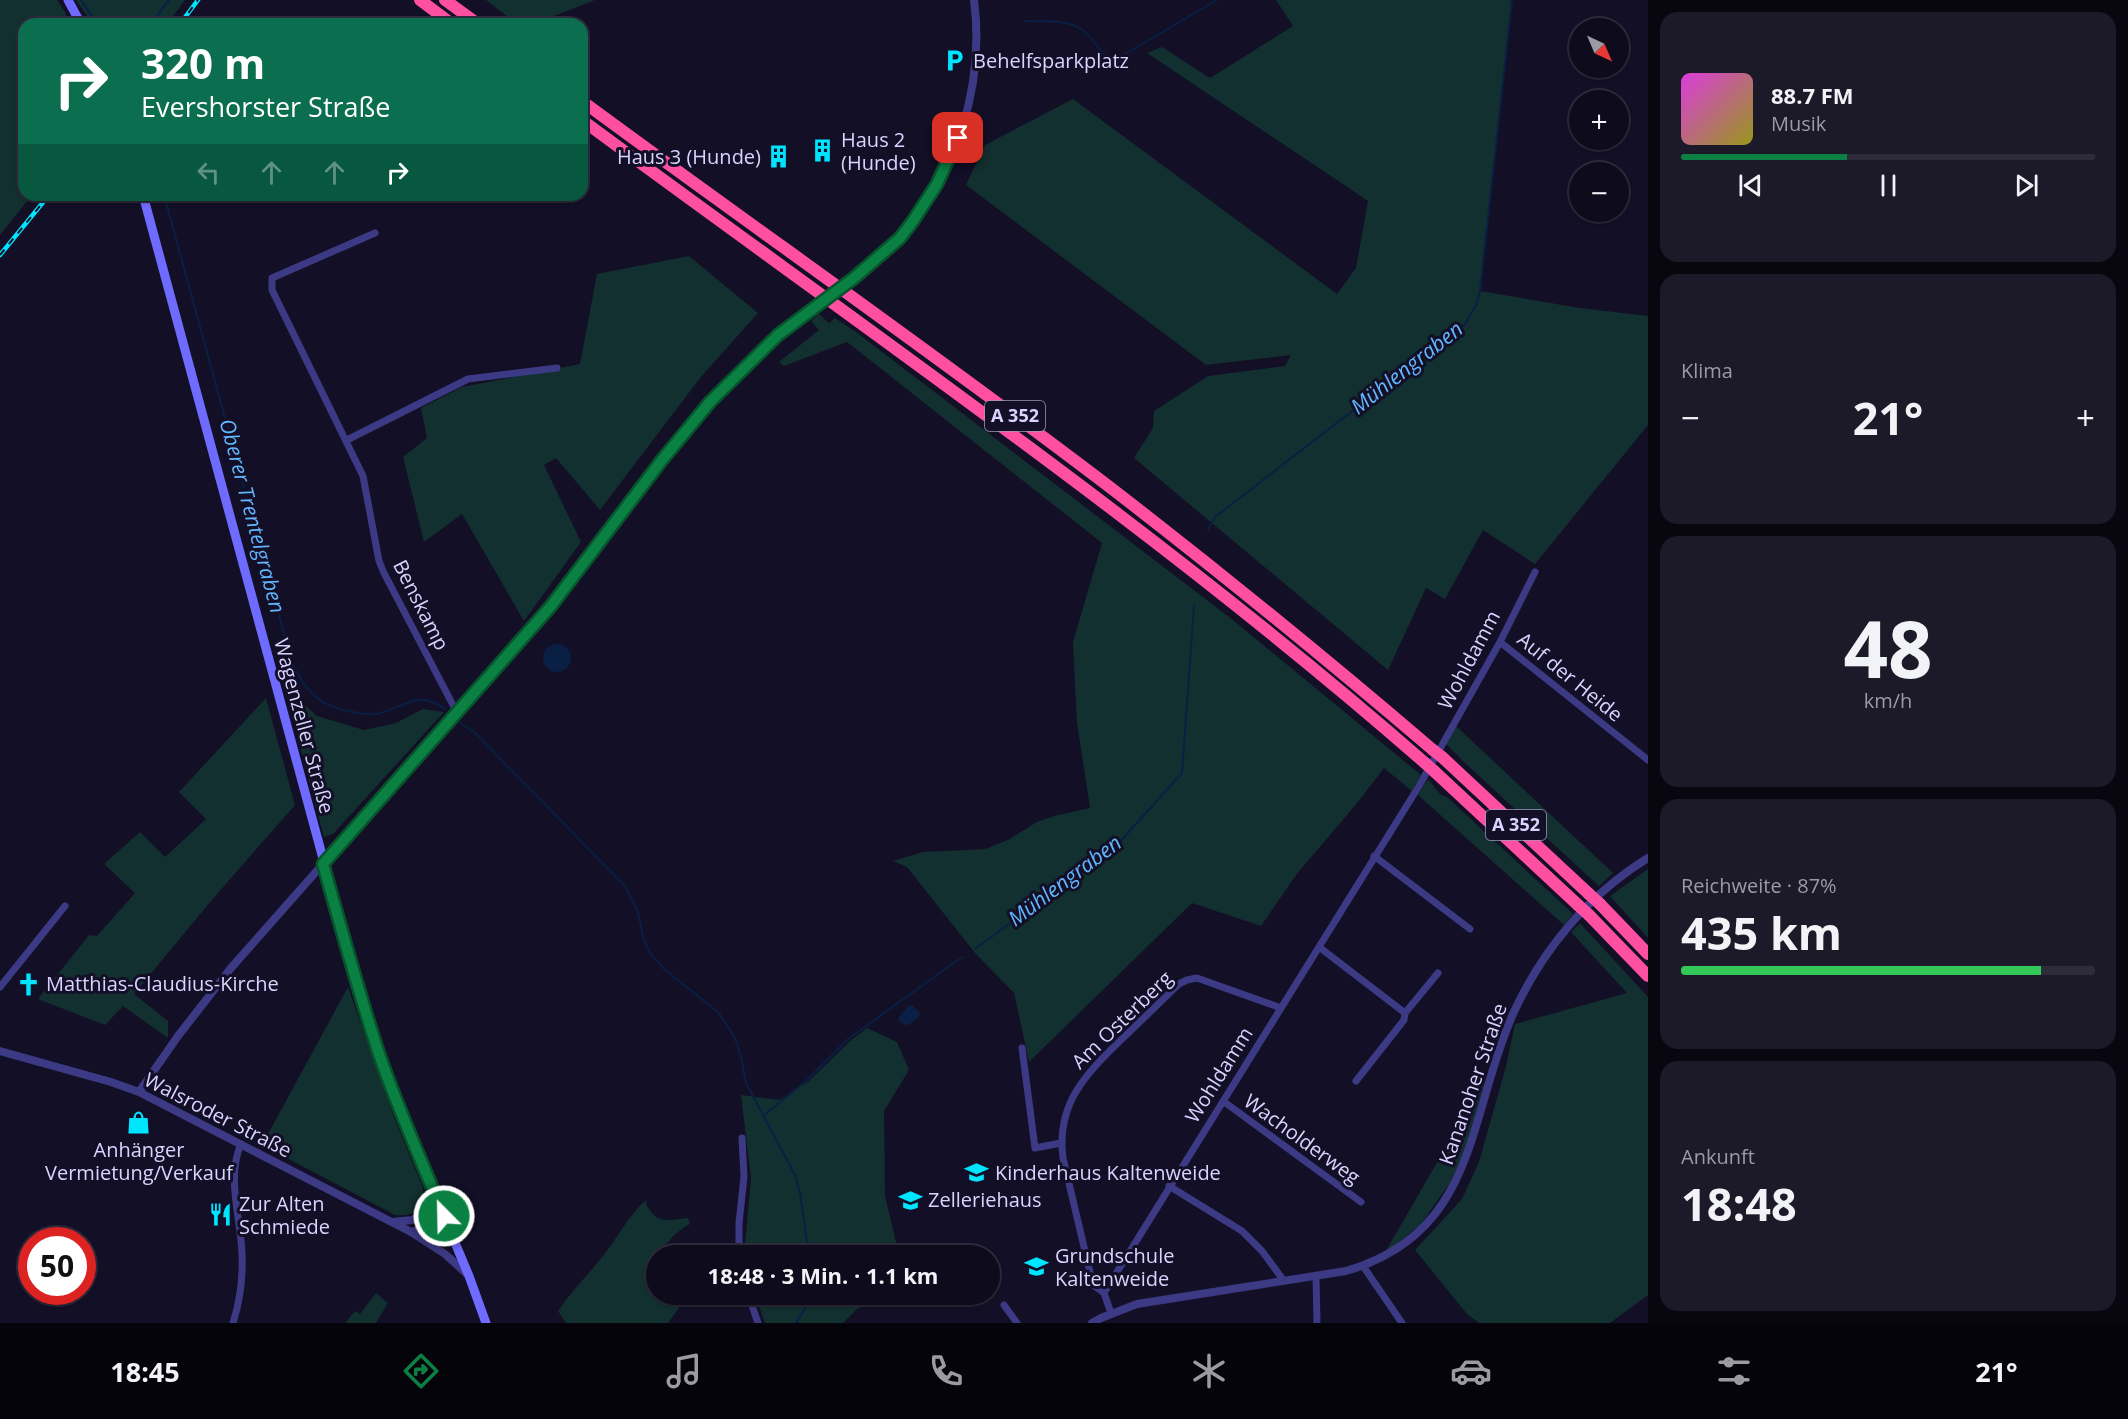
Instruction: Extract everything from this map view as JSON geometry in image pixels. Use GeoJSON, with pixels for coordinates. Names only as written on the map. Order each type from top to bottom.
{"type":"FeatureCollection","features":[{"type":"Feature","properties":{"kind":"highway"},"geometry":{"type":"LineString","coordinates":[[420,0],[444,18]]}},
{"type":"Feature","properties":{"kind":"highway"},"geometry":{"type":"LineString","coordinates":[[445,0],[470,18]]}},
{"type":"Feature","properties":{"kind":"highway","name":"A 352"},"geometry":{"type":"LineString","coordinates":[[588,105],[974,386],[1120,495],[1265,609],[1437,754],[1600,904],[1648,954]]}},
{"type":"Feature","properties":{"kind":"highway","name":"A 352"},"geometry":{"type":"LineString","coordinates":[[588,124],[888,342],[1111,508],[1256,620],[1430,767],[1578,904],[1648,976]]}},
{"type":"Feature","properties":{"kind":"main road"},"geometry":{"type":"LineString","coordinates":[[68,0],[78,18]]}},
{"type":"Feature","properties":{"kind":"main road","name":"Wagenzeller Straße"},"geometry":{"type":"LineString","coordinates":[[145,201],[360,995],[401,1114],[443,1212],[486,1323]]}},
{"type":"Feature","properties":{"kind":"street"},"geometry":{"type":"LineString","coordinates":[[139,1092],[177,1036],[210,994],[551,606],[662,460],[710,402],[760,352],[886,252],[913,221],[948,164],[965,116],[973,77],[976,33],[974,0]]}},
{"type":"Feature","properties":{"kind":"street","name":"Benskamp"},"geometry":{"type":"LineString","coordinates":[[375,233],[272,278],[272,290],[363,476],[379,561],[384,573],[458,711]]}},
{"type":"Feature","properties":{"kind":"street"},"geometry":{"type":"LineString","coordinates":[[346,440],[468,379],[557,368]]}},
{"type":"Feature","properties":{"kind":"street","name":"Wohldamm"},"geometry":{"type":"LineString","coordinates":[[1104,1293],[1419,786],[1500,642],[1535,572]]}},
{"type":"Feature","properties":{"kind":"street","name":"Auf der Heide"},"geometry":{"type":"LineString","coordinates":[[1500,642],[1648,760]]}},
{"type":"Feature","properties":{"kind":"street"},"geometry":{"type":"LineString","coordinates":[[1374,856],[1470,929]]}},
{"type":"Feature","properties":{"kind":"street","name":"Kananoher Straße"},"geometry":{"type":"LineString","coordinates":[[1092,1323],[1137,1304],[1316,1276],[1363,1266],[1392,1253],[1413,1237],[1442,1206],[1458,1178],[1467,1157],[1500,1048],[1527,986],[1548,954],[1589,903],[1648,858]]}},
{"type":"Feature","properties":{"kind":"street"},"geometry":{"type":"LineString","coordinates":[[0,987],[65,906]]}},
{"type":"Feature","properties":{"kind":"street"},"geometry":{"type":"LineString","coordinates":[[1318,947],[1405,1013]]}},
{"type":"Feature","properties":{"kind":"street"},"geometry":{"type":"LineString","coordinates":[[1356,1082],[1404,1020],[1405,1013],[1438,973]]}},
{"type":"Feature","properties":{"kind":"street","name":"Am Osterberg"},"geometry":{"type":"LineString","coordinates":[[1104,1293],[1093,1284],[1061,1143],[1066,1111],[1074,1093],[1086,1075],[1179,984],[1188,980],[1197,978],[1281,1008]]}},
{"type":"Feature","properties":{"kind":"street"},"geometry":{"type":"LineString","coordinates":[[1022,1048],[1035,1148],[1061,1143]]}},
{"type":"Feature","properties":{"kind":"street","name":"Walsroder Straße"},"geometry":{"type":"LineString","coordinates":[[0,1051],[139,1092],[411,1232],[445,1254],[469,1276]]}},
{"type":"Feature","properties":{"kind":"street","name":"Wacholderweg"},"geometry":{"type":"LineString","coordinates":[[1223,1101],[1361,1202]]}},
{"type":"Feature","properties":{"kind":"street"},"geometry":{"type":"LineString","coordinates":[[739,1245],[744,1177],[742,1138]]}},
{"type":"Feature","properties":{"kind":"street"},"geometry":{"type":"LineString","coordinates":[[233,1323],[241,1288],[242,1266],[234,1167],[241,1144]]}},
{"type":"Feature","properties":{"kind":"street"},"geometry":{"type":"LineString","coordinates":[[1169,1186],[1242,1231],[1262,1251],[1284,1281]]}},
{"type":"Feature","properties":{"kind":"street"},"geometry":{"type":"LineString","coordinates":[[393,1222],[443,1212]]}},
{"type":"Feature","properties":{"kind":"street"},"geometry":{"type":"LineString","coordinates":[[411,1232],[432,1227],[443,1212]]}},
{"type":"Feature","properties":{"kind":"street"},"geometry":{"type":"LineString","coordinates":[[1363,1266],[1402,1323]]}},
{"type":"Feature","properties":{"kind":"street"},"geometry":{"type":"LineString","coordinates":[[1316,1276],[1317,1323]]}},
{"type":"Feature","properties":{"kind":"street"},"geometry":{"type":"LineString","coordinates":[[1104,1293],[1112,1313]]}},
{"type":"Feature","properties":{"kind":"street"},"geometry":{"type":"LineString","coordinates":[[751,1305],[758,1323]]}},
{"type":"Feature","properties":{"kind":"street"},"geometry":{"type":"LineString","coordinates":[[1004,1305],[1017,1323]]}},
{"type":"Feature","properties":{"kind":"green space"},"geometry":{"type":"Polygon","coordinates":[[[0,0],[57,0],[68,18],[18,18],[18,201],[27,201],[0,235],[0,0]]]}},
{"type":"Feature","properties":{"kind":"green space"},"geometry":{"type":"Polygon","coordinates":[[[76,0],[185,0],[172,18],[89,18],[76,0]]]}},
{"type":"Feature","properties":{"kind":"green space"},"geometry":{"type":"Polygon","coordinates":[[[486,0],[595,0],[549,18],[509,18],[486,0]]]}},
{"type":"Feature","properties":{"kind":"green space"},"geometry":{"type":"Polygon","coordinates":[[[1276,0],[1512,0],[1480,291],[1580,308],[1648,316],[1648,425],[1535,564],[1483,530],[1445,599],[1426,588],[1388,670],[1134,458],[1153,428],[1154,411],[1208,376],[1285,366],[1291,355],[1206,365],[966,185],[985,145],[1073,99],[1337,294],[1356,268],[1368,201],[1147,53],[1162,47],[1210,78],[1293,26],[1276,0]]]}},
{"type":"Feature","properties":{"kind":"green space"},"geometry":{"type":"Polygon","coordinates":[[[689,256],[758,313],[700,378],[600,510],[556,458],[544,465],[581,542],[524,621],[462,514],[424,542],[403,457],[427,438],[421,408],[462,387],[580,364],[597,274],[689,256]]]}},
{"type":"Feature","properties":{"kind":"green space"},"geometry":{"type":"Polygon","coordinates":[[[819,314],[829,323],[835,318],[856,332],[1233,620],[1421,775],[1412,791],[1384,768],[1296,875],[1261,926],[1192,903],[1029,1062],[1014,993],[975,953],[907,867],[893,861],[923,852],[985,849],[1008,840],[1037,822],[1090,808],[1077,723],[1073,642],[1102,543],[847,342],[784,366],[779,362],[819,330],[811,321],[819,314]]]}},
{"type":"Feature","properties":{"kind":"green space"},"geometry":{"type":"Polygon","coordinates":[[[284,686],[317,716],[364,730],[396,723],[423,709],[444,712],[333,834],[324,837],[284,686]]]}},
{"type":"Feature","properties":{"kind":"green space"},"geometry":{"type":"Polygon","coordinates":[[[266,698],[295,805],[134,994],[168,1021],[168,1038],[123,1006],[105,1025],[38,999],[89,935],[97,936],[135,893],[104,864],[140,832],[165,857],[206,819],[179,792],[266,698]]]}},
{"type":"Feature","properties":{"kind":"green space"},"geometry":{"type":"Polygon","coordinates":[[[1456,726],[1613,873],[1599,886],[1466,764],[1446,744],[1456,726]]]}},
{"type":"Feature","properties":{"kind":"green space"},"geometry":{"type":"Polygon","coordinates":[[[1428,779],[1440,794],[1447,797],[1573,914],[1564,925],[1418,795],[1428,779]]]}},
{"type":"Feature","properties":{"kind":"green space"},"geometry":{"type":"Polygon","coordinates":[[[1648,869],[1648,938],[1610,896],[1648,869]]]}},
{"type":"Feature","properties":{"kind":"green space"},"geometry":{"type":"Polygon","coordinates":[[[1580,923],[1648,997],[1648,1295],[1610,1323],[1479,1323],[1467,1314],[1415,1250],[1462,1199],[1479,1162],[1506,1066],[1515,1024],[1627,993],[1571,932],[1580,923]]]}},
{"type":"Feature","properties":{"kind":"green space"},"geometry":{"type":"Polygon","coordinates":[[[348,987],[394,1117],[423,1188],[424,1205],[411,1214],[395,1215],[262,1145],[348,987]]]}},
{"type":"Feature","properties":{"kind":"green space"},"geometry":{"type":"Polygon","coordinates":[[[867,1028],[897,1042],[909,1070],[884,1111],[885,1196],[897,1245],[745,1245],[751,1179],[741,1095],[779,1100],[809,1081],[849,1042],[867,1028]]]}},
{"type":"Feature","properties":{"kind":"green space"},"geometry":{"type":"Polygon","coordinates":[[[1486,1078],[1464,1153],[1449,1184],[1421,1224],[1384,1254],[1486,1078]]]}},
{"type":"Feature","properties":{"kind":"green space"},"geometry":{"type":"Polygon","coordinates":[[[646,1200],[652,1213],[660,1219],[688,1218],[690,1224],[676,1233],[666,1245],[646,1245],[646,1305],[680,1306],[668,1323],[566,1323],[558,1311],[606,1252],[634,1212],[646,1200]]]}},
{"type":"Feature","properties":{"kind":"green space"},"geometry":{"type":"Polygon","coordinates":[[[376,1293],[388,1303],[376,1323],[345,1323],[355,1311],[360,1314],[376,1293]]]}},
{"type":"Feature","properties":{"kind":"green space"},"geometry":{"type":"Polygon","coordinates":[[[759,1305],[865,1305],[857,1309],[843,1323],[765,1323],[759,1305]]]}},
{"type":"Feature","properties":{"kind":"water"},"geometry":{"type":"Polygon","coordinates":[[[557,644],[567,648],[571,658],[567,668],[557,672],[547,668],[543,658],[547,648],[557,644]]]}},
{"type":"Feature","properties":{"kind":"water"},"geometry":{"type":"Polygon","coordinates":[[[912,1005],[920,1013],[919,1017],[907,1026],[899,1021],[899,1017],[908,1006],[912,1005]]]}},
{"type":"Feature","properties":{"kind":"waterway"},"geometry":{"type":"LineString","coordinates":[[81,0],[93,18]]}},
{"type":"Feature","properties":{"kind":"waterway","name":"Oberer Trentelgraben"},"geometry":{"type":"LineString","coordinates":[[156,18],[169,0]]}},
{"type":"Feature","properties":{"kind":"waterway"},"geometry":{"type":"LineString","coordinates":[[1026,21],[1054,22],[1075,26],[1086,32],[1105,55],[1115,60],[1217,0]]}},
{"type":"Feature","properties":{"kind":"waterway","name":"Mühlengraben"},"geometry":{"type":"LineString","coordinates":[[1208,530],[1215,517],[1465,324],[1476,305],[1480,291],[1512,0]]}},
{"type":"Feature","properties":{"kind":"waterway","name":"Oberer Trentelgraben"},"geometry":{"type":"LineString","coordinates":[[166,201],[292,663],[297,673],[315,696],[341,710],[376,714],[419,700],[427,700],[445,709]]}},
{"type":"Feature","properties":{"kind":"waterway","name":"Mühlengraben"},"geometry":{"type":"LineString","coordinates":[[975,949],[1116,846],[1182,773],[1194,605]]}},
{"type":"Feature","properties":{"kind":"waterway","name":"Oberer Trentelgraben"},"geometry":{"type":"LineString","coordinates":[[460,723],[474,732],[625,886],[638,912],[649,952],[665,970],[719,1013],[735,1038],[746,1083],[795,1175],[807,1245]]}},
{"type":"Feature","properties":{"kind":"waterway","name":"Mühlengraben"},"geometry":{"type":"LineString","coordinates":[[763,1116],[808,1079],[848,1039],[962,957]]}},
{"type":"Feature","properties":{"kind":"waterway","name":"Mühlengraben"},"geometry":{"type":"LineString","coordinates":[[796,1323],[806,1305]]}},
{"type":"Feature","properties":{"kind":"railway"},"geometry":{"type":"LineString","coordinates":[[184,18],[198,0]]}},
{"type":"Feature","properties":{"kind":"railway"},"geometry":{"type":"LineString","coordinates":[[0,255],[44,201]]}},
{"type":"Feature","properties":{"kind":"place","name":"Behelfsparkplatz"},"geometry":{"type":"Point","coordinates":[955,61]}},
{"type":"Feature","properties":{"kind":"place","name":"Haus 2 (Hunde)"},"geometry":{"type":"Point","coordinates":[823,151]}},
{"type":"Feature","properties":{"kind":"place","name":"Haus 3 (Hunde)"},"geometry":{"type":"Point","coordinates":[779,157]}},
{"type":"Feature","properties":{"kind":"place","name":"Matthias-Claudius-Kirche"},"geometry":{"type":"Point","coordinates":[28,984]}},
{"type":"Feature","properties":{"kind":"place","name":"Anhänger Vermietung/Verkauf"},"geometry":{"type":"Point","coordinates":[139,1123]}},
{"type":"Feature","properties":{"kind":"place","name":"Kinderhaus Kaltenweide"},"geometry":{"type":"Point","coordinates":[977,1173]}},
{"type":"Feature","properties":{"kind":"place","name":"Zelleriehaus"},"geometry":{"type":"Point","coordinates":[910,1200]}},
{"type":"Feature","properties":{"kind":"place","name":"Zur Alten Schmiede"},"geometry":{"type":"Point","coordinates":[221,1215]}},
{"type":"Feature","properties":{"kind":"place","name":"Grundschule Kaltenweide"},"geometry":{"type":"Point","coordinates":[1037,1267]}},
{"type":"Feature","properties":{"kind":"route"},"geometry":{"type":"LineString","coordinates":[[444,1216],[401,1114],[380,1055],[360,995],[323,864],[551,606],[662,460],[710,402],[778,335],[854,278],[900,238],[926,203],[948,164],[958,138]]}}]}
